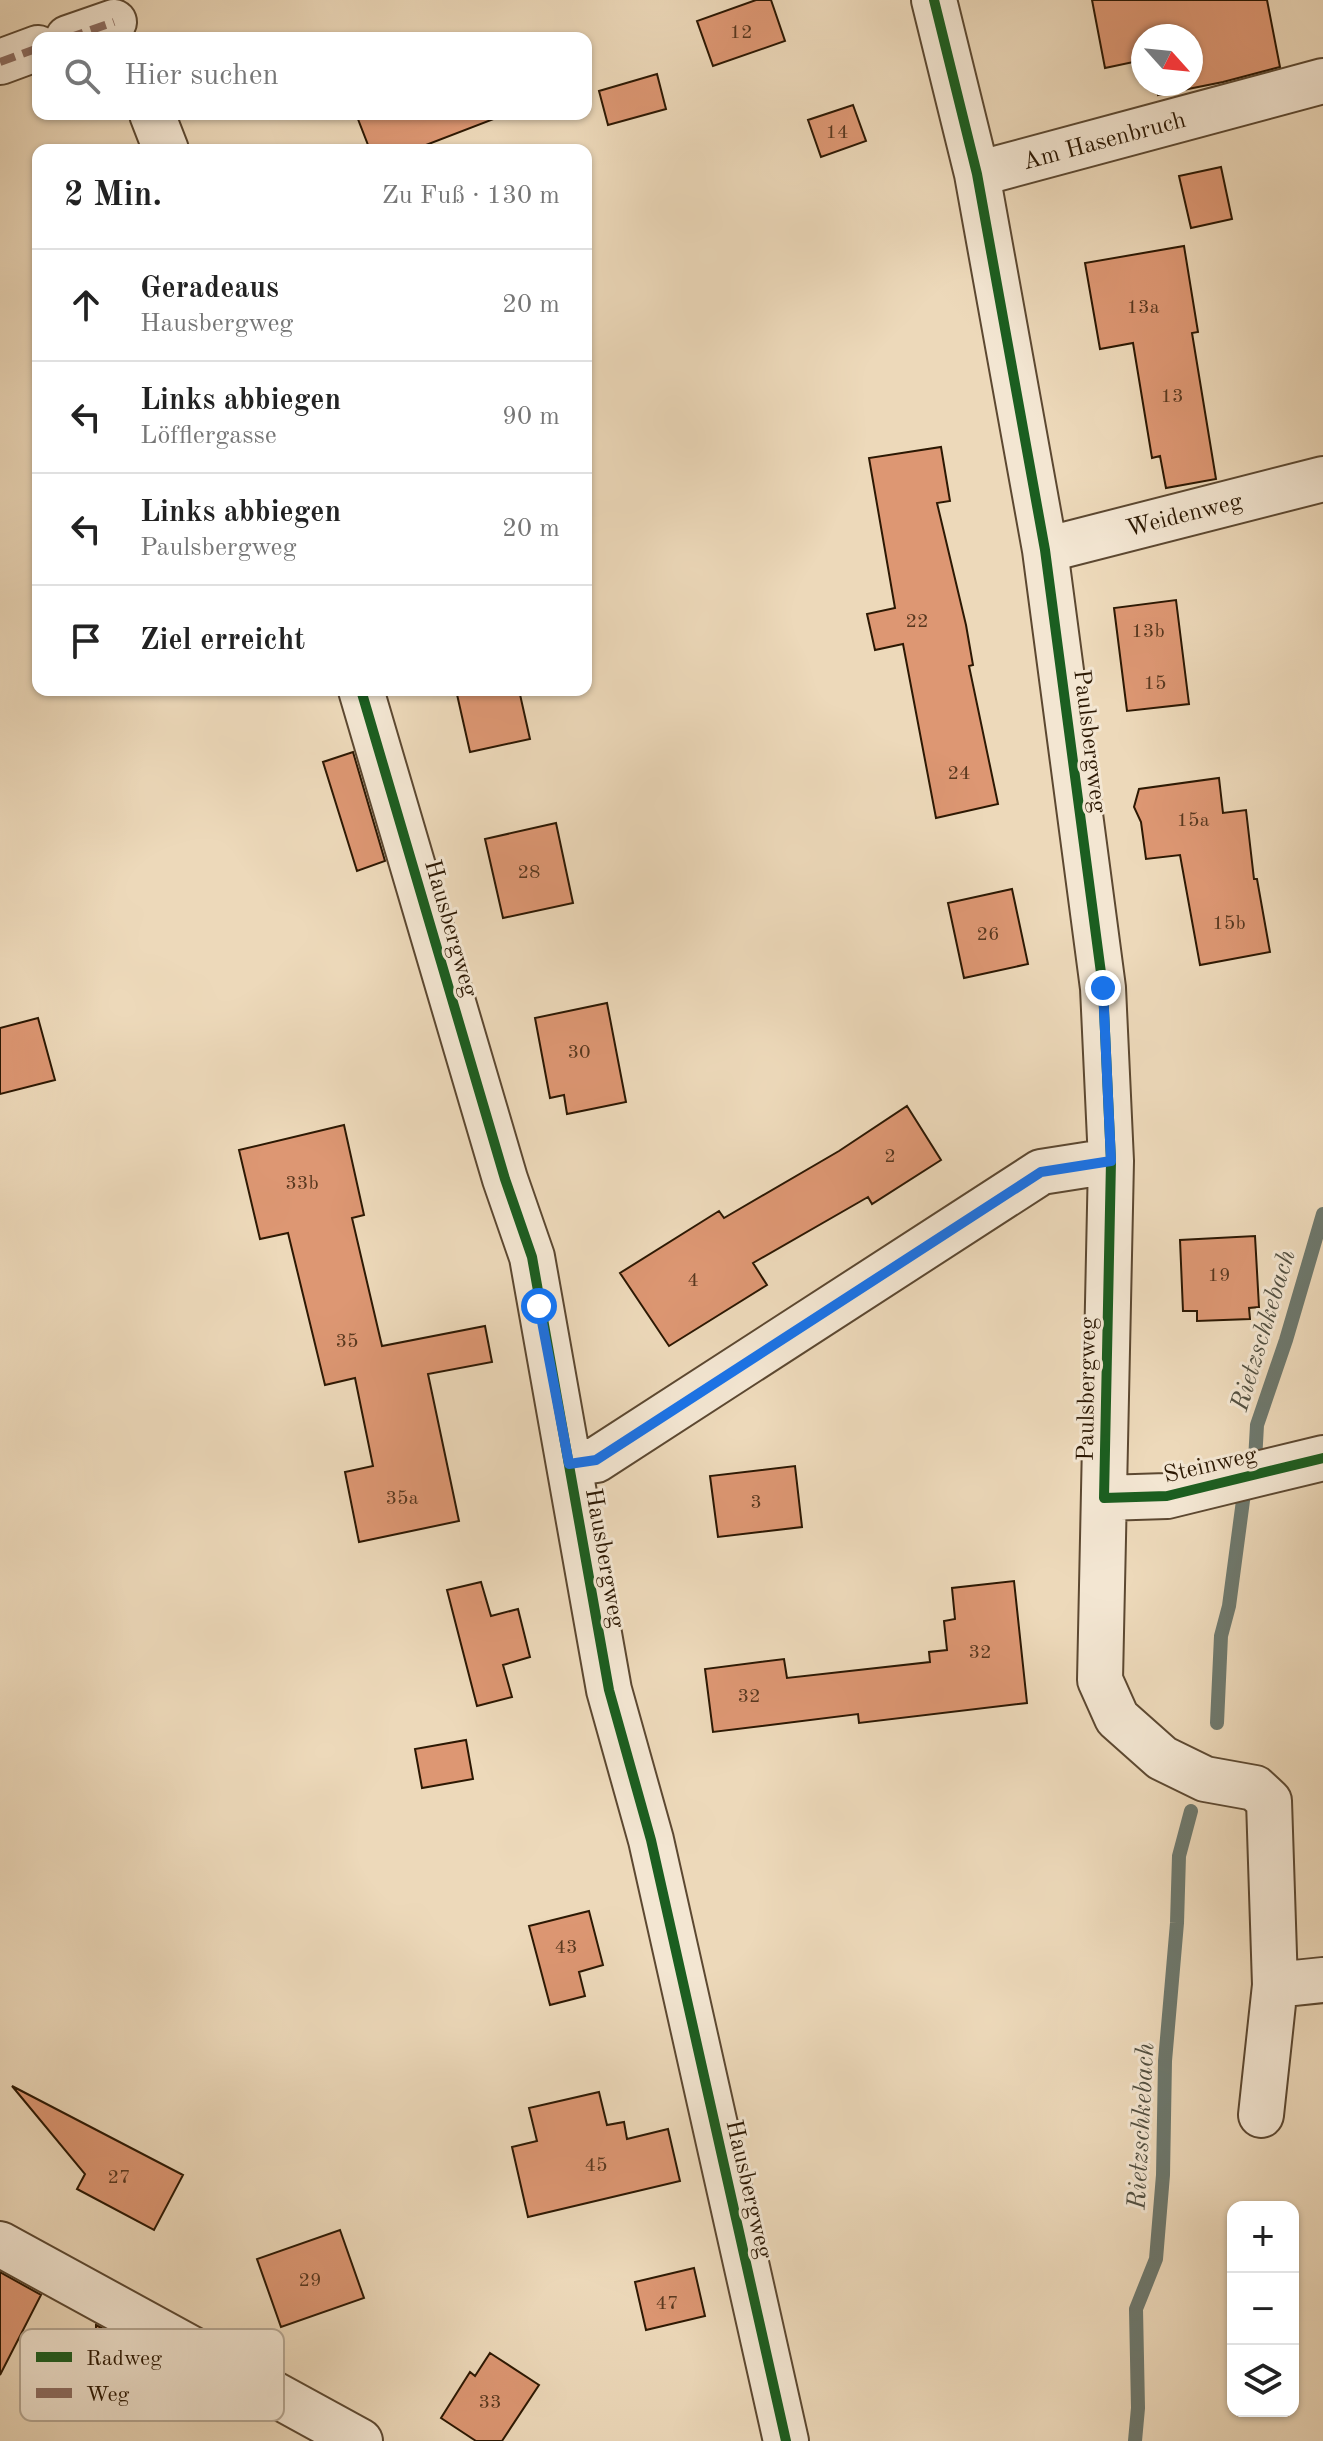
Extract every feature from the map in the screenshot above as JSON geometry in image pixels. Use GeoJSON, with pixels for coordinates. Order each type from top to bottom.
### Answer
{"type":"FeatureCollection","features":[{"type":"Feature","properties":{"kind":"street","name":"Paulsbergweg"},"geometry":{"type":"LineString","coordinates":[[934,0],[977,174],[1045,550],[1103,988],[1111,1161],[1100,1680],[1117,1718],[1162,1758],[1205,1779],[1255,1788],[1269,1801],[1275,1985],[1261,2115]]}},
{"type":"Feature","properties":{"kind":"street"},"geometry":{"type":"LineString","coordinates":[[83,32],[113,20]]}},
{"type":"Feature","properties":{"kind":"street"},"geometry":{"type":"LineString","coordinates":[[0,62],[32,50]]}},
{"type":"Feature","properties":{"kind":"street","name":"Am Hasenbruch"},"geometry":{"type":"LineString","coordinates":[[977,174],[1323,81]]}},
{"type":"Feature","properties":{"kind":"street"},"geometry":{"type":"LineString","coordinates":[[154,120],[164,144]]}},
{"type":"Feature","properties":{"kind":"street","name":"Weidenweg"},"geometry":{"type":"LineString","coordinates":[[1045,550],[1323,479]]}},
{"type":"Feature","properties":{"kind":"street","name":"Hausbergweg"},"geometry":{"type":"LineString","coordinates":[[363,696],[505,1179],[532,1257],[609,1690],[651,1840],[786,2441]]}},
{"type":"Feature","properties":{"kind":"street"},"geometry":{"type":"LineString","coordinates":[[569,1464],[596,1460],[1041,1172],[1111,1161]]}},
{"type":"Feature","properties":{"kind":"street","name":"Steinweg"},"geometry":{"type":"LineString","coordinates":[[1104,1498],[1167,1496],[1323,1458]]}},
{"type":"Feature","properties":{"kind":"street"},"geometry":{"type":"LineString","coordinates":[[1275,1985],[1323,1980]]}},
{"type":"Feature","properties":{"kind":"street"},"geometry":{"type":"LineString","coordinates":[[0,2244],[155,2329]]}},
{"type":"Feature","properties":{"kind":"street"},"geometry":{"type":"LineString","coordinates":[[284,2399],[360,2441]]}},
{"type":"Feature","properties":{"kind":"building"},"geometry":{"type":"Polygon","coordinates":[[[756,0],[771,0],[785,41],[713,66],[697,21],[756,0]]]}},
{"type":"Feature","properties":{"kind":"building"},"geometry":{"type":"Polygon","coordinates":[[[1092,0],[1267,0],[1280,67],[1203,86],[1203,24],[1131,24],[1131,63],[1105,68],[1092,0]]]}},
{"type":"Feature","properties":{"kind":"building"},"geometry":{"type":"Polygon","coordinates":[[[657,74],[666,109],[608,125],[599,91],[657,74]]]}},
{"type":"Feature","properties":{"kind":"building"},"geometry":{"type":"Polygon","coordinates":[[[853,105],[866,141],[821,157],[808,120],[853,105]]]}},
{"type":"Feature","properties":{"kind":"building"},"geometry":{"type":"Polygon","coordinates":[[[358,120],[491,120],[429,144],[368,144],[358,120]]]}},
{"type":"Feature","properties":{"kind":"building"},"geometry":{"type":"Polygon","coordinates":[[[1221,167],[1232,219],[1191,228],[1179,176],[1221,167]]]}},
{"type":"Feature","properties":{"kind":"building"},"geometry":{"type":"Polygon","coordinates":[[[1184,246],[1198,332],[1192,333],[1216,479],[1166,488],[1160,456],[1152,458],[1133,343],[1100,349],[1085,263],[1184,246]]]}},
{"type":"Feature","properties":{"kind":"building"},"geometry":{"type":"Polygon","coordinates":[[[941,447],[950,501],[937,503],[966,625],[973,665],[969,666],[998,804],[936,818],[903,644],[875,650],[867,614],[895,608],[869,458],[941,447]]]}},
{"type":"Feature","properties":{"kind":"building"},"geometry":{"type":"Polygon","coordinates":[[[1176,600],[1189,704],[1127,711],[1114,608],[1176,600]]]}},
{"type":"Feature","properties":{"kind":"building"},"geometry":{"type":"Polygon","coordinates":[[[457,696],[520,696],[530,739],[470,752],[457,696]]]}},
{"type":"Feature","properties":{"kind":"building"},"geometry":{"type":"Polygon","coordinates":[[[353,752],[385,861],[357,871],[323,762],[353,752]]]}},
{"type":"Feature","properties":{"kind":"building"},"geometry":{"type":"Polygon","coordinates":[[[1219,778],[1223,813],[1246,810],[1254,879],[1257,879],[1270,952],[1200,965],[1180,855],[1146,859],[1141,822],[1134,807],[1139,789],[1219,778]]]}},
{"type":"Feature","properties":{"kind":"building"},"geometry":{"type":"Polygon","coordinates":[[[556,823],[573,903],[503,918],[485,839],[556,823]]]}},
{"type":"Feature","properties":{"kind":"building"},"geometry":{"type":"Polygon","coordinates":[[[1012,889],[1028,964],[964,978],[948,903],[1012,889]]]}},
{"type":"Feature","properties":{"kind":"building"},"geometry":{"type":"Polygon","coordinates":[[[607,1003],[626,1102],[567,1114],[564,1095],[550,1098],[535,1018],[607,1003]]]}},
{"type":"Feature","properties":{"kind":"building"},"geometry":{"type":"Polygon","coordinates":[[[38,1018],[55,1080],[0,1094],[0,1028],[38,1018]]]}},
{"type":"Feature","properties":{"kind":"building"},"geometry":{"type":"Polygon","coordinates":[[[907,1106],[941,1160],[872,1204],[868,1197],[753,1263],[767,1285],[669,1346],[620,1273],[719,1211],[724,1218],[839,1151],[907,1106]]]}},
{"type":"Feature","properties":{"kind":"building"},"geometry":{"type":"Polygon","coordinates":[[[344,1125],[364,1215],[352,1218],[382,1346],[485,1326],[492,1362],[428,1374],[459,1521],[359,1542],[345,1472],[373,1466],[355,1378],[325,1385],[288,1233],[260,1239],[239,1150],[344,1125]]]}},
{"type":"Feature","properties":{"kind":"building"},"geometry":{"type":"Polygon","coordinates":[[[1255,1236],[1259,1307],[1249,1308],[1250,1319],[1197,1321],[1197,1311],[1183,1311],[1180,1240],[1255,1236]]]}},
{"type":"Feature","properties":{"kind":"building"},"geometry":{"type":"Polygon","coordinates":[[[795,1466],[802,1527],[718,1537],[710,1476],[795,1466]]]}},
{"type":"Feature","properties":{"kind":"building"},"geometry":{"type":"Polygon","coordinates":[[[1014,1581],[1027,1703],[859,1723],[858,1714],[713,1732],[705,1669],[784,1659],[787,1678],[930,1662],[929,1652],[947,1650],[944,1621],[955,1619],[952,1588],[1014,1581]]]}},
{"type":"Feature","properties":{"kind":"building"},"geometry":{"type":"Polygon","coordinates":[[[481,1582],[491,1616],[518,1609],[530,1657],[503,1665],[512,1697],[477,1706],[447,1590],[481,1582]]]}},
{"type":"Feature","properties":{"kind":"building"},"geometry":{"type":"Polygon","coordinates":[[[466,1740],[473,1779],[422,1788],[415,1749],[466,1740]]]}},
{"type":"Feature","properties":{"kind":"building"},"geometry":{"type":"Polygon","coordinates":[[[589,1911],[603,1965],[579,1972],[585,1996],[550,2005],[529,1926],[589,1911]]]}},
{"type":"Feature","properties":{"kind":"building"},"geometry":{"type":"Polygon","coordinates":[[[12,2086],[183,2175],[154,2230],[77,2189],[85,2174],[12,2086]]]}},
{"type":"Feature","properties":{"kind":"building"},"geometry":{"type":"Polygon","coordinates":[[[599,2092],[607,2125],[624,2122],[627,2139],[668,2129],[680,2181],[528,2217],[512,2147],[537,2141],[529,2108],[599,2092]]]}},
{"type":"Feature","properties":{"kind":"building"},"geometry":{"type":"Polygon","coordinates":[[[340,2230],[364,2298],[281,2327],[257,2259],[340,2230]]]}},
{"type":"Feature","properties":{"kind":"building"},"geometry":{"type":"Polygon","coordinates":[[[694,2268],[705,2316],[646,2330],[635,2282],[694,2268]]]}},
{"type":"Feature","properties":{"kind":"building"},"geometry":{"type":"Polygon","coordinates":[[[0,2272],[41,2295],[24,2329],[20,2329],[20,2336],[0,2375],[0,2272]]]}},
{"type":"Feature","properties":{"kind":"building"},"geometry":{"type":"Polygon","coordinates":[[[490,2353],[539,2385],[502,2441],[476,2441],[441,2418],[470,2372],[475,2376],[490,2353]]]}},
{"type":"Feature","properties":{"kind":"waterway","name":"Rietzschkebach"},"geometry":{"type":"LineString","coordinates":[[1255,1461],[1257,1425],[1323,1214]]}},
{"type":"Feature","properties":{"kind":"waterway","name":"Rietzschkebach"},"geometry":{"type":"LineString","coordinates":[[1217,1723],[1221,1636],[1229,1606],[1244,1493]]}},
{"type":"Feature","properties":{"kind":"waterway","name":"Rietzschkebach"},"geometry":{"type":"LineString","coordinates":[[1135,2441],[1138,2408],[1136,2309],[1156,2259],[1179,1856],[1191,1811]]}},
{"type":"Feature","properties":{"kind":"marked path"},"geometry":{"type":"LineString","coordinates":[[85,32],[114,22]]}},
{"type":"Feature","properties":{"kind":"marked path"},"geometry":{"type":"LineString","coordinates":[[0,62],[32,50]]}},
{"type":"Feature","properties":{"kind":"cycle path"},"geometry":{"type":"LineString","coordinates":[[934,0],[977,174],[1045,550],[1103,988],[1111,1161],[1104,1498],[1167,1496],[1323,1458]]}},
{"type":"Feature","properties":{"kind":"cycle path"},"geometry":{"type":"LineString","coordinates":[[363,696],[505,1179],[532,1257],[609,1690],[651,1840],[786,2441]]}},
{"type":"Feature","properties":{"kind":"route"},"geometry":{"type":"LineString","coordinates":[[539,1306],[569,1464],[596,1460],[1041,1172],[1111,1161],[1103,988]]}}]}
